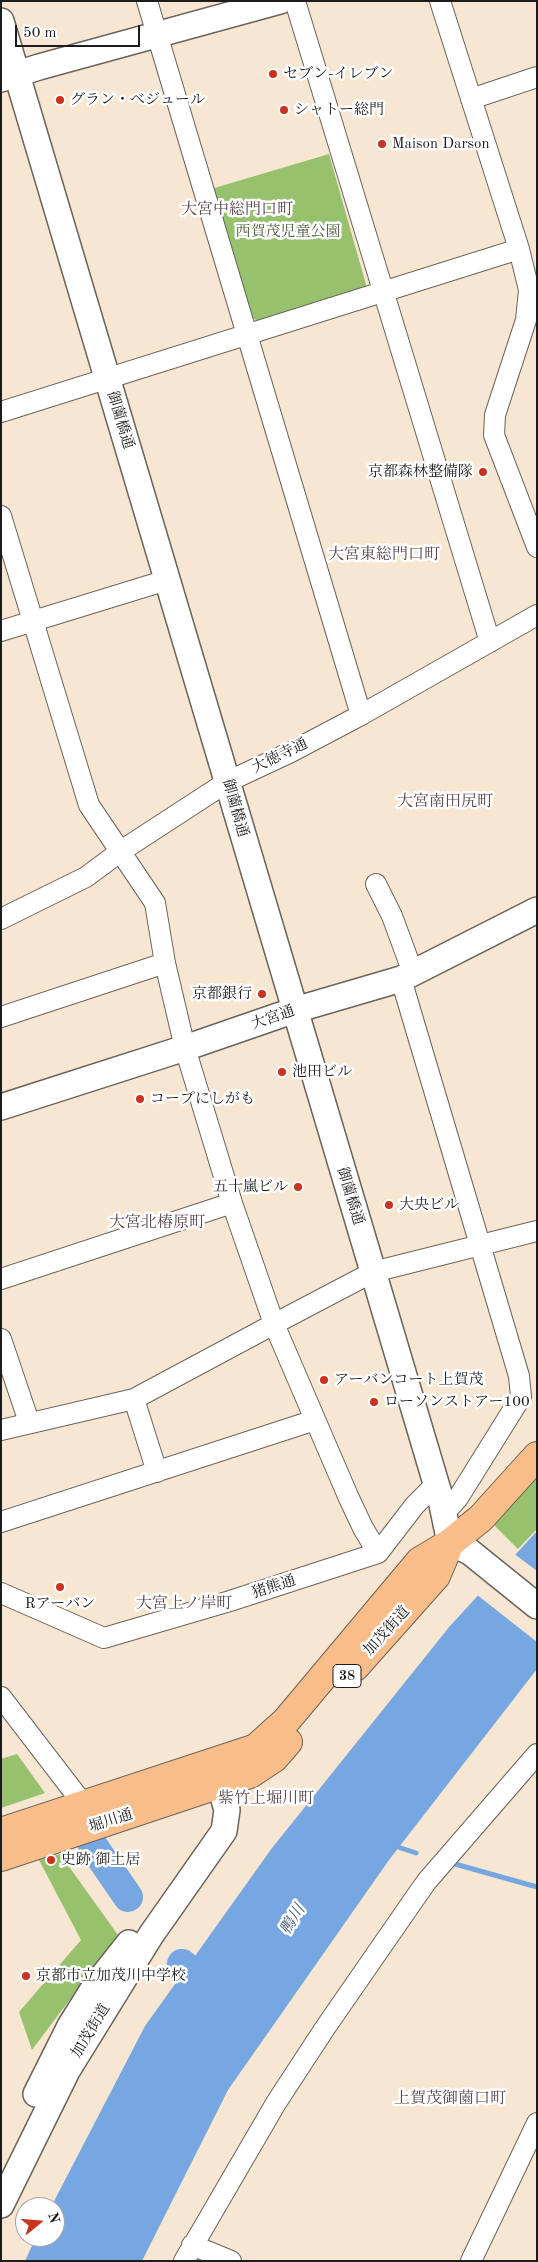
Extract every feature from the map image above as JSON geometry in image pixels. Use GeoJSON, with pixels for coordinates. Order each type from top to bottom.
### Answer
{"type":"FeatureCollection","features":[{"type":"Feature","properties":{"kind":"main road","name":"加茂街道"},"geometry":{"type":"LineString","coordinates":[[213,1780],[256,1748],[286,1721],[420,1561],[460,1548],[481,1518],[537,1456]]}},
{"type":"Feature","properties":{"kind":"main road","name":"堀川通"},"geometry":{"type":"LineString","coordinates":[[1,1832],[84,1805],[213,1780]]}},
{"type":"Feature","properties":{"kind":"main road","name":"堀川通"},"geometry":{"type":"LineString","coordinates":[[1,1857],[213,1780]]}},
{"type":"Feature","properties":{"kind":"street"},"geometry":{"type":"LineString","coordinates":[[147,1],[360,715]]}},
{"type":"Feature","properties":{"kind":"street"},"geometry":{"type":"LineString","coordinates":[[9,77],[280,1]]}},
{"type":"Feature","properties":{"kind":"street"},"geometry":{"type":"LineString","coordinates":[[296,1],[490,642]]}},
{"type":"Feature","properties":{"kind":"street"},"geometry":{"type":"LineString","coordinates":[[440,1],[519,249],[530,290],[531,319],[495,415],[494,435],[537,547]]}},
{"type":"Feature","properties":{"kind":"street","name":"御薗橋通"},"geometry":{"type":"LineString","coordinates":[[1,21],[9,77],[107,378],[436,1484],[443,1515],[460,1548]]}},
{"type":"Feature","properties":{"kind":"street"},"geometry":{"type":"LineString","coordinates":[[471,99],[537,77]]}},
{"type":"Feature","properties":{"kind":"street"},"geometry":{"type":"LineString","coordinates":[[1,412],[519,249]]}},
{"type":"Feature","properties":{"kind":"street"},"geometry":{"type":"LineString","coordinates":[[1,516],[89,805],[155,903],[165,963],[185,1048],[232,1203],[274,1324],[363,1528],[378,1553],[415,1505],[436,1484]]}},
{"type":"Feature","properties":{"kind":"street"},"geometry":{"type":"LineString","coordinates":[[1,631],[167,580]]}},
{"type":"Feature","properties":{"kind":"street","name":"大徳寺通"},"geometry":{"type":"LineString","coordinates":[[3,914],[86,877],[121,850],[227,782],[291,752],[360,715],[537,615]]}},
{"type":"Feature","properties":{"kind":"street"},"geometry":{"type":"LineString","coordinates":[[376,884],[392,916],[479,1246],[519,1376],[521,1397],[458,1498],[443,1515]]}},
{"type":"Feature","properties":{"kind":"street","name":"大宮通"},"geometry":{"type":"LineString","coordinates":[[1,1106],[185,1048],[295,1010],[407,976],[537,910]]}},
{"type":"Feature","properties":{"kind":"street"},"geometry":{"type":"LineString","coordinates":[[1,1017],[165,963]]}},
{"type":"Feature","properties":{"kind":"street"},"geometry":{"type":"LineString","coordinates":[[1,1279],[232,1203]]}},
{"type":"Feature","properties":{"kind":"street"},"geometry":{"type":"LineString","coordinates":[[1,1430],[134,1399],[373,1272],[537,1231]]}},
{"type":"Feature","properties":{"kind":"street"},"geometry":{"type":"LineString","coordinates":[[1,1339],[29,1422]]}},
{"type":"Feature","properties":{"kind":"street"},"geometry":{"type":"LineString","coordinates":[[134,1399],[157,1472]]}},
{"type":"Feature","properties":{"kind":"street"},"geometry":{"type":"LineString","coordinates":[[1,1522],[315,1420]]}},
{"type":"Feature","properties":{"kind":"street"},"geometry":{"type":"LineString","coordinates":[[460,1548],[537,1606]]}},
{"type":"Feature","properties":{"kind":"street","name":"猪熊通"},"geometry":{"type":"LineString","coordinates":[[3,1589],[104,1638],[230,1601],[378,1553]]}},
{"type":"Feature","properties":{"kind":"street"},"geometry":{"type":"LineString","coordinates":[[1,1697],[84,1805]]}},
{"type":"Feature","properties":{"kind":"street"},"geometry":{"type":"LineString","coordinates":[[231,2261],[188,2253],[261,2132],[276,2102],[427,1881],[537,1754]]}},
{"type":"Feature","properties":{"kind":"street","name":"加茂街道"},"geometry":{"type":"LineString","coordinates":[[1,2172],[70,2026],[95,1986],[209,1841],[215,1828],[218,1812],[213,1780]]}},
{"type":"Feature","properties":{"kind":"street","name":"加茂街道"},"geometry":{"type":"LineString","coordinates":[[1,2205],[67,2071],[151,1935],[224,1831],[227,1810],[213,1780]]}},
{"type":"Feature","properties":{"kind":"street"},"geometry":{"type":"LineString","coordinates":[[471,2261],[537,2123]]}},
{"type":"Feature","properties":{"kind":"green space","name":"西賀茂児童公園"},"geometry":{"type":"Polygon","coordinates":[[[329,154],[367,288],[259,322],[250,316],[211,189],[329,154]]]}},
{"type":"Feature","properties":{"kind":"green space"},"geometry":{"type":"Polygon","coordinates":[[[537,1469],[537,1529],[518,1549],[489,1520],[537,1469]]]}},
{"type":"Feature","properties":{"kind":"green space"},"geometry":{"type":"Polygon","coordinates":[[[17,1754],[45,1793],[1,1808],[1,1759],[17,1754]]]}},
{"type":"Feature","properties":{"kind":"green space"},"geometry":{"type":"Polygon","coordinates":[[[60,1854],[118,1935],[32,2050],[19,2012],[81,1940],[39,1860],[60,1854]]]}},
{"type":"Feature","properties":{"kind":"water","name":"鴨川"},"geometry":{"type":"Polygon","coordinates":[[[537,1531],[537,1669],[389,1860],[228,2090],[142,2261],[25,2261],[31,2247],[65,2247],[65,2197],[56,2197],[145,2026],[272,1848],[450,1626],[537,1531]]]}},
{"type":"Feature","properties":{"kind":"pier"},"geometry":{"type":"Polygon","coordinates":[[[513,1553],[537,1571],[537,1642],[476,1594],[513,1553]]]}},
{"type":"Feature","properties":{"kind":"waterway"},"geometry":{"type":"LineString","coordinates":[[392,1845],[416,1853]]}},
{"type":"Feature","properties":{"kind":"waterway"},"geometry":{"type":"LineString","coordinates":[[93,1846],[128,1897]]}},
{"type":"Feature","properties":{"kind":"waterway"},"geometry":{"type":"LineString","coordinates":[[455,1864],[537,1887]]}},
{"type":"Feature","properties":{"kind":"waterway"},"geometry":{"type":"LineString","coordinates":[[182,1964],[218,1993]]}},
{"type":"Feature","properties":{"kind":"place","name":"セブン-イレブン"},"geometry":{"type":"Point","coordinates":[273,74]}},
{"type":"Feature","properties":{"kind":"place","name":"グラン・べジュール"},"geometry":{"type":"Point","coordinates":[60,100]}},
{"type":"Feature","properties":{"kind":"place","name":"シャトー総門"},"geometry":{"type":"Point","coordinates":[284,110]}},
{"type":"Feature","properties":{"kind":"place","name":"Maison Darson"},"geometry":{"type":"Point","coordinates":[382,144]}},
{"type":"Feature","properties":{"kind":"place","name":"京都森林整備隊"},"geometry":{"type":"Point","coordinates":[483,472]}},
{"type":"Feature","properties":{"kind":"place","name":"京都銀行"},"geometry":{"type":"Point","coordinates":[262,994]}},
{"type":"Feature","properties":{"kind":"place","name":"池田ビル"},"geometry":{"type":"Point","coordinates":[282,1072]}},
{"type":"Feature","properties":{"kind":"place","name":"コープにしがも"},"geometry":{"type":"Point","coordinates":[140,1099]}},
{"type":"Feature","properties":{"kind":"place","name":"五十嵐ビル"},"geometry":{"type":"Point","coordinates":[298,1187]}},
{"type":"Feature","properties":{"kind":"place","name":"大央ビル"},"geometry":{"type":"Point","coordinates":[389,1205]}},
{"type":"Feature","properties":{"kind":"place","name":"アーバンコート上賀茂"},"geometry":{"type":"Point","coordinates":[324,1380]}},
{"type":"Feature","properties":{"kind":"place","name":"ローソンストアー100"},"geometry":{"type":"Point","coordinates":[374,1402]}},
{"type":"Feature","properties":{"kind":"place","name":"Rアーバン"},"geometry":{"type":"Point","coordinates":[60,1587]}},
{"type":"Feature","properties":{"kind":"place","name":"史跡 御土居"},"geometry":{"type":"Point","coordinates":[51,1860]}},
{"type":"Feature","properties":{"kind":"place","name":"京都市立加茂川中学校"},"geometry":{"type":"Point","coordinates":[26,1976]}},
{"type":"Feature","properties":{"kind":"district","name":"大宮中総門口町"},"geometry":{"type":"Point","coordinates":[237,210]}},
{"type":"Feature","properties":{"kind":"district","name":"大宮東総門口町"},"geometry":{"type":"Point","coordinates":[384,555]}},
{"type":"Feature","properties":{"kind":"district","name":"大宮南田尻町"},"geometry":{"type":"Point","coordinates":[445,802]}},
{"type":"Feature","properties":{"kind":"district","name":"大宮北椿原町"},"geometry":{"type":"Point","coordinates":[157,1223]}},
{"type":"Feature","properties":{"kind":"district","name":"大宮上ノ岸町"},"geometry":{"type":"Point","coordinates":[184,1604]}},
{"type":"Feature","properties":{"kind":"district","name":"紫竹上堀川町"},"geometry":{"type":"Point","coordinates":[266,1799]}},
{"type":"Feature","properties":{"kind":"district","name":"上賀茂御薗口町"},"geometry":{"type":"Point","coordinates":[450,2099]}}]}
